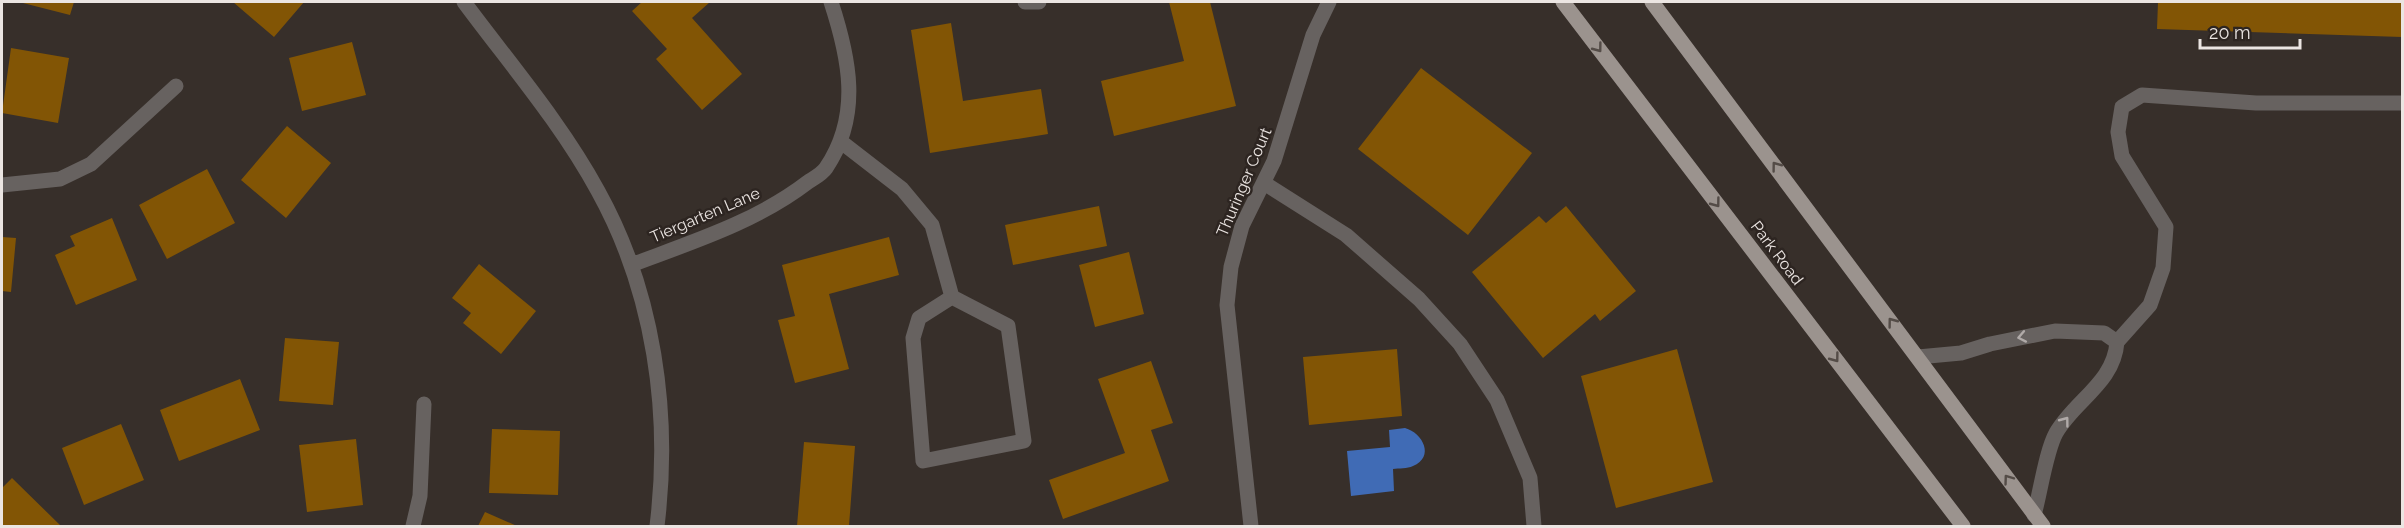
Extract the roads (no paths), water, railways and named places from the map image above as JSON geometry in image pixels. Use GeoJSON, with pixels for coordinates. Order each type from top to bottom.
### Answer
{"type":"FeatureCollection","features":[{"type":"Feature","properties":{"kind":"main road","name":"Park Road"},"geometry":{"type":"LineString","coordinates":[[1563,2],[1963,526]]}},
{"type":"Feature","properties":{"kind":"main road"},"geometry":{"type":"LineString","coordinates":[[1652,2],[2038,521]]}},
{"type":"Feature","properties":{"kind":"street"},"geometry":{"type":"LineString","coordinates":[[464,2],[545,107],[599,192],[631,265],[645,312],[659,389],[662,425],[657,526]]}},
{"type":"Feature","properties":{"kind":"street","name":"Tiergarten Lane"},"geometry":{"type":"LineString","coordinates":[[631,265],[750,219],[796,192],[825,170],[840,141],[846,122],[850,84],[845,45],[831,2]]}},
{"type":"Feature","properties":{"kind":"street"},"geometry":{"type":"LineString","coordinates":[[1025,2],[1039,2]]}},
{"type":"Feature","properties":{"kind":"street","name":"Thuringer Court"},"geometry":{"type":"LineString","coordinates":[[1251,526],[1227,305],[1236,243],[1287,126],[1312,35],[1329,2]]}},
{"type":"Feature","properties":{"kind":"street"},"geometry":{"type":"LineString","coordinates":[[2,186],[60,179],[91,165],[176,86]]}},
{"type":"Feature","properties":{"kind":"street"},"geometry":{"type":"LineString","coordinates":[[2038,521],[2055,435],[2079,403],[2107,375],[2115,358],[2117,342],[2150,305],[2163,268],[2166,227],[2122,156],[2118,132],[2122,108],[2142,95],[2256,103],[2403,103]]}},
{"type":"Feature","properties":{"kind":"street"},"geometry":{"type":"LineString","coordinates":[[840,141],[902,189],[932,225],[952,297],[1008,326],[1024,441],[923,461],[913,338],[919,318],[952,297]]}},
{"type":"Feature","properties":{"kind":"street"},"geometry":{"type":"LineString","coordinates":[[1264,183],[1346,235],[1419,299],[1460,344],[1497,400],[1526,468],[1530,478],[1534,526]]}},
{"type":"Feature","properties":{"kind":"street"},"geometry":{"type":"LineString","coordinates":[[1918,357],[1961,353],[1990,344],[2055,330],[2104,333],[2117,342]]}},
{"type":"Feature","properties":{"kind":"street"},"geometry":{"type":"LineString","coordinates":[[413,526],[420,496],[424,404]]}},
{"type":"Feature","properties":{"kind":"water"},"geometry":{"type":"Polygon","coordinates":[[[1405,428],[1421,440],[1424,445],[1424,457],[1411,467],[1393,469],[1394,491],[1351,496],[1347,451],[1390,447],[1389,430],[1405,428]]]}}]}
